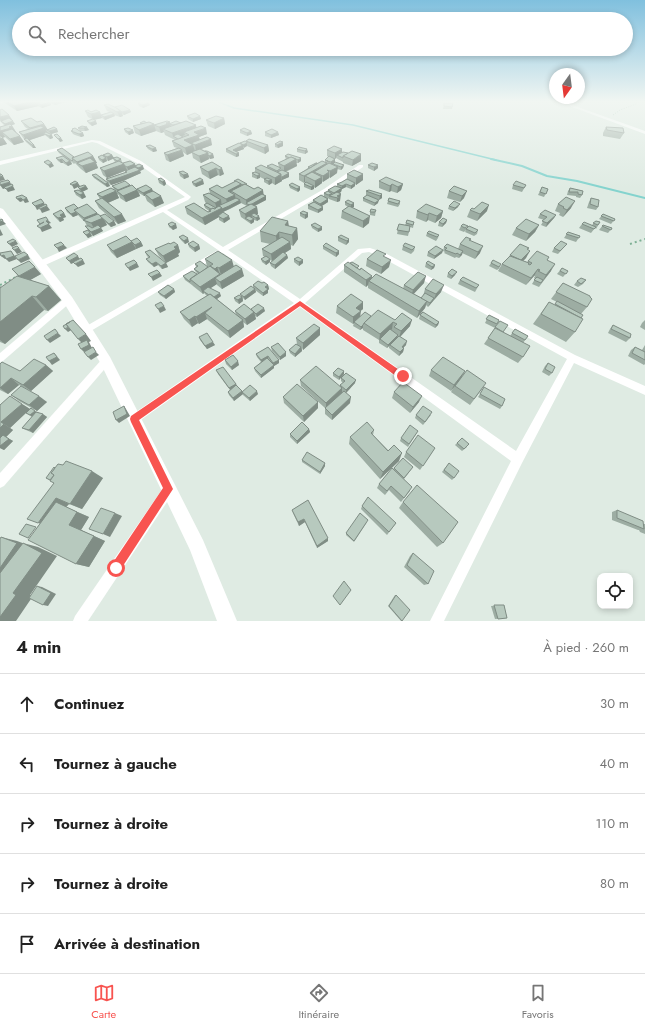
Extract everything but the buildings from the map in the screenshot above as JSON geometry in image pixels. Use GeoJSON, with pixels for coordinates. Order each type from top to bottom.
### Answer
{"type":"FeatureCollection","features":[{"type":"Feature","properties":{"kind":"street"},"geometry":{"type":"LineString","coordinates":[[0,163],[84,143],[98,142],[139,162],[188,197],[164,210],[40,264]]}},
{"type":"Feature","properties":{"kind":"street"},"geometry":{"type":"LineString","coordinates":[[86,330],[222,249],[326,190],[361,166]]}},
{"type":"Feature","properties":{"kind":"street"},"geometry":{"type":"LineString","coordinates":[[164,210],[300,303],[518,459]]}},
{"type":"Feature","properties":{"kind":"street"},"geometry":{"type":"LineString","coordinates":[[0,211],[68,300],[106,361],[197,546],[227,621]]}},
{"type":"Feature","properties":{"kind":"street"},"geometry":{"type":"LineString","coordinates":[[134,419],[300,303],[360,251],[370,250],[383,255],[572,358],[645,391]]}},
{"type":"Feature","properties":{"kind":"street"},"geometry":{"type":"LineString","coordinates":[[0,358],[68,300]]}},
{"type":"Feature","properties":{"kind":"street"},"geometry":{"type":"LineString","coordinates":[[437,621],[518,459],[572,358]]}},
{"type":"Feature","properties":{"kind":"street"},"geometry":{"type":"LineString","coordinates":[[0,482],[106,361]]}},
{"type":"Feature","properties":{"kind":"street"},"geometry":{"type":"LineString","coordinates":[[80,621],[169,489]]}},
{"type":"Feature","properties":{"kind":"path"},"geometry":{"type":"LineString","coordinates":[[630,244],[645,239]]}},
{"type":"Feature","properties":{"kind":"path"},"geometry":{"type":"LineString","coordinates":[[0,285],[20,274]]}},
{"type":"Feature","properties":{"kind":"waterway"},"geometry":{"type":"LineString","coordinates":[[373,130],[496,160]]}},
{"type":"Feature","properties":{"kind":"waterway"},"geometry":{"type":"LineString","coordinates":[[491,159],[522,166],[547,176],[577,181],[645,198]]}},
{"type":"Feature","properties":{"kind":"route"},"geometry":{"type":"LineString","coordinates":[[116,568],[169,489],[134,419],[300,303],[403,376]]}}]}
